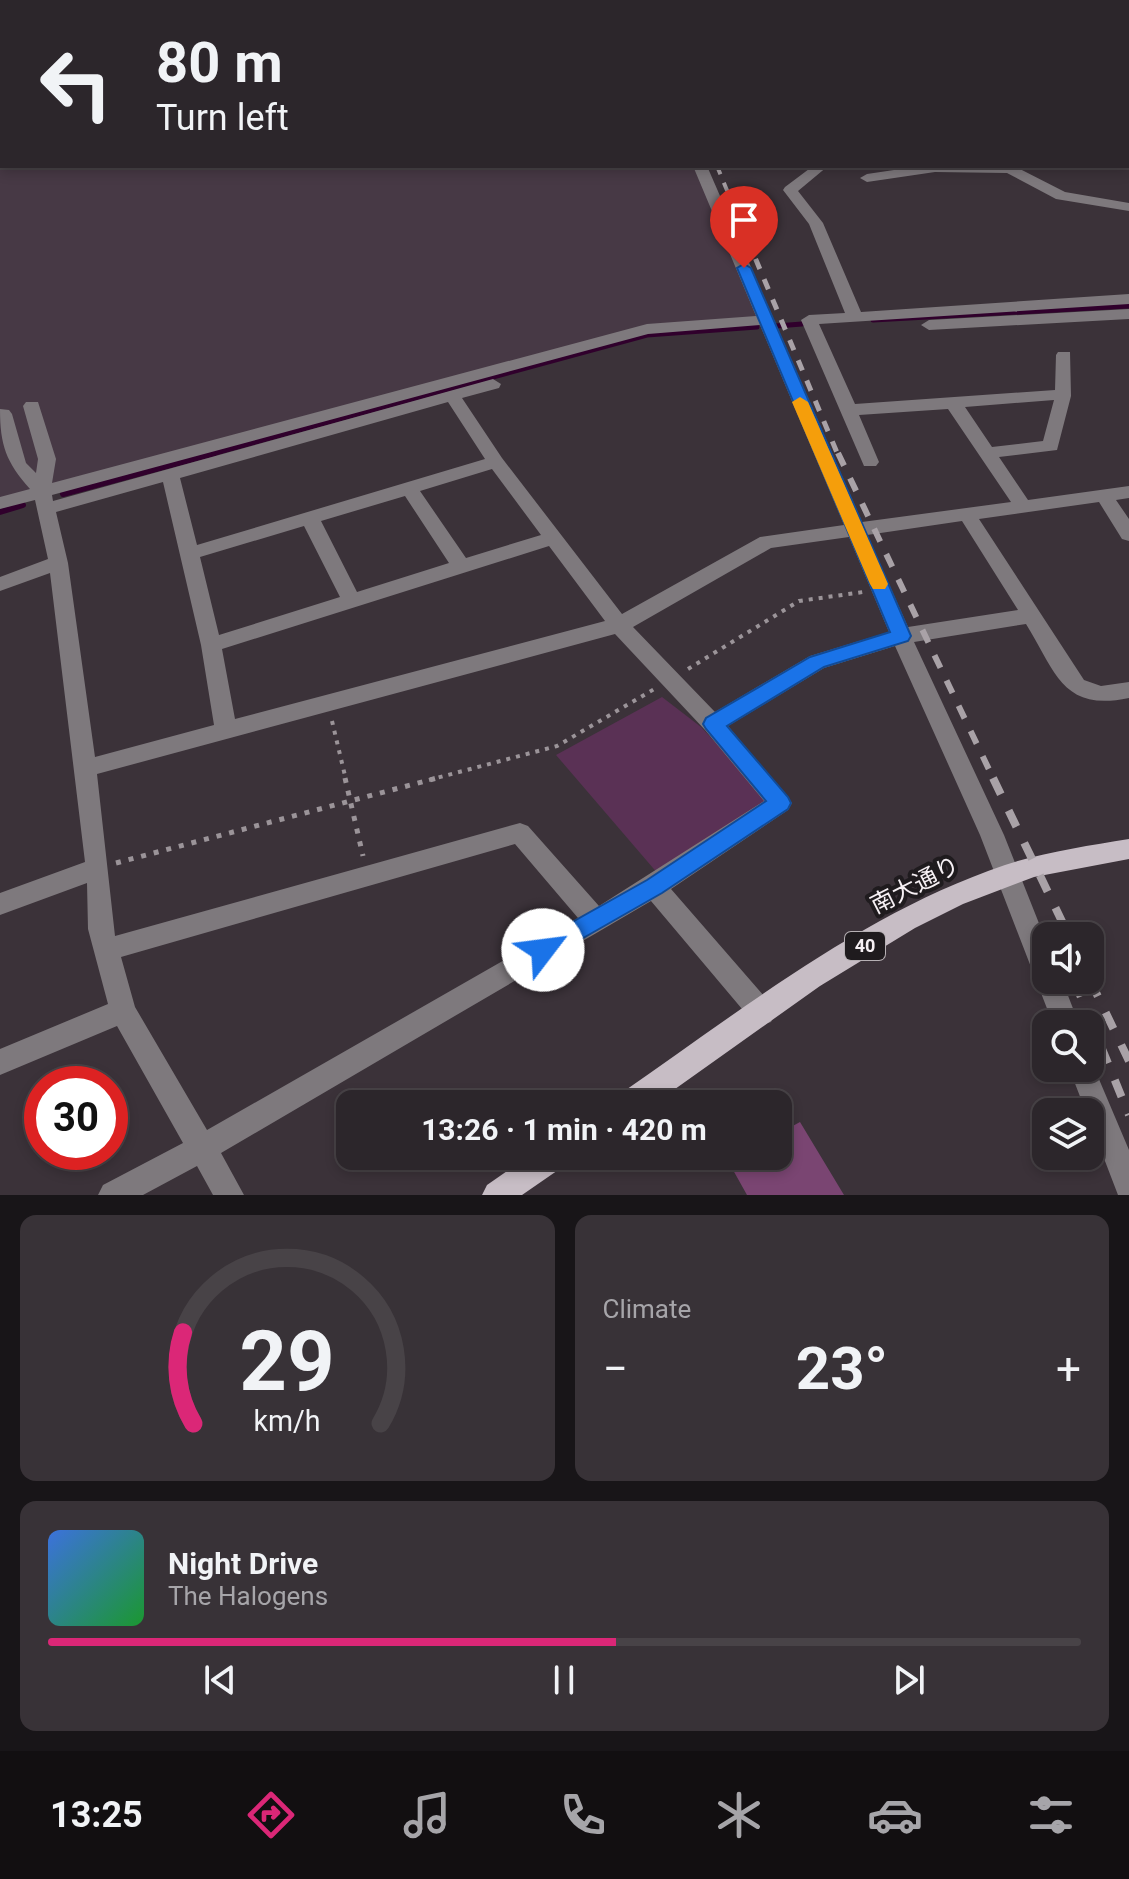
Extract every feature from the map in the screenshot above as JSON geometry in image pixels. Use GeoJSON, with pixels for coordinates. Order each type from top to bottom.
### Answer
{"type":"FeatureCollection","features":[{"type":"Feature","properties":{"kind":"main road","name":"南大通り"},"geometry":{"type":"LineString","coordinates":[[650,1090],[892,929],[1006,875],[1129,849]]}},
{"type":"Feature","properties":{"kind":"main road"},"geometry":{"type":"LineString","coordinates":[[497,1195],[534,1170]]}},
{"type":"Feature","properties":{"kind":"street"},"geometry":{"type":"LineString","coordinates":[[701,168],[901,636],[992,835],[1032,939]]}},
{"type":"Feature","properties":{"kind":"street"},"geometry":{"type":"LineString","coordinates":[[818,168],[790,190],[816,223],[855,317]]}},
{"type":"Feature","properties":{"kind":"street"},"geometry":{"type":"LineString","coordinates":[[867,178],[935,168],[1006,168],[1061,196],[1129,207]]}},
{"type":"Feature","properties":{"kind":"street"},"geometry":{"type":"LineString","coordinates":[[870,462],[809,320],[1129,299]]}},
{"type":"Feature","properties":{"kind":"street"},"geometry":{"type":"LineString","coordinates":[[813,331],[1129,314]]}},
{"type":"Feature","properties":{"kind":"street"},"geometry":{"type":"LineString","coordinates":[[0,503],[44,500],[170,474],[631,345],[768,326]]}},
{"type":"Feature","properties":{"kind":"street"},"geometry":{"type":"LineString","coordinates":[[44,500],[647,329],[768,326]]}},
{"type":"Feature","properties":{"kind":"street"},"geometry":{"type":"LineString","coordinates":[[988,453],[1051,446],[1063,394],[1064,355]]}},
{"type":"Feature","properties":{"kind":"street"},"geometry":{"type":"LineString","coordinates":[[849,410],[1063,394]]}},
{"type":"Feature","properties":{"kind":"street"},"geometry":{"type":"LineString","coordinates":[[113,1195],[204,1147],[654,887],[780,803],[713,724],[619,625],[496,462],[452,395]]}},
{"type":"Feature","properties":{"kind":"street"},"geometry":{"type":"LineString","coordinates":[[953,403],[1023,506]]}},
{"type":"Feature","properties":{"kind":"street"},"geometry":{"type":"LineString","coordinates":[[32,406],[47,459],[44,500],[58,563],[106,950],[123,1011],[229,1195]]}},
{"type":"Feature","properties":{"kind":"street"},"geometry":{"type":"LineString","coordinates":[[3,414],[18,465],[44,500]]}},
{"type":"Feature","properties":{"kind":"street"},"geometry":{"type":"LineString","coordinates":[[188,554],[496,462]]}},
{"type":"Feature","properties":{"kind":"street"},"geometry":{"type":"LineString","coordinates":[[170,474],[211,645],[226,730]]}},
{"type":"Feature","properties":{"kind":"street"},"geometry":{"type":"LineString","coordinates":[[409,488],[460,565]]}},
{"type":"Feature","properties":{"kind":"street"},"geometry":{"type":"LineString","coordinates":[[83,769],[619,625],[767,542],[1129,492]]}},
{"type":"Feature","properties":{"kind":"street"},"geometry":{"type":"LineString","coordinates":[[1104,495],[1129,534]]}},
{"type":"Feature","properties":{"kind":"street"},"geometry":{"type":"LineString","coordinates":[[968,516],[1076,686],[1087,694],[1100,695],[1129,690]]}},
{"type":"Feature","properties":{"kind":"street"},"geometry":{"type":"LineString","coordinates":[[310,518],[351,600]]}},
{"type":"Feature","properties":{"kind":"street"},"geometry":{"type":"LineString","coordinates":[[211,645],[552,538]]}},
{"type":"Feature","properties":{"kind":"street"},"geometry":{"type":"LineString","coordinates":[[0,584],[58,563]]}},
{"type":"Feature","properties":{"kind":"street"},"geometry":{"type":"LineString","coordinates":[[713,724],[817,662],[901,636],[1030,616]]}},
{"type":"Feature","properties":{"kind":"street"},"geometry":{"type":"LineString","coordinates":[[106,950],[520,833],[595,920]]}},
{"type":"Feature","properties":{"kind":"street"},"geometry":{"type":"LineString","coordinates":[[0,904],[98,868]]}},
{"type":"Feature","properties":{"kind":"street"},"geometry":{"type":"LineString","coordinates":[[654,887],[762,1013]]}},
{"type":"Feature","properties":{"kind":"street"},"geometry":{"type":"LineString","coordinates":[[0,1062],[123,1011]]}},
{"type":"Feature","properties":{"kind":"street"},"geometry":{"type":"LineString","coordinates":[[1088,1082],[1129,1187]]}},
{"type":"Feature","properties":{"kind":"path"},"geometry":{"type":"LineString","coordinates":[[98,868],[557,746],[799,601],[881,590]]}},
{"type":"Feature","properties":{"kind":"path"},"geometry":{"type":"LineString","coordinates":[[328,703],[367,876]]}},
{"type":"Feature","properties":{"kind":"shaded area"},"geometry":{"type":"Polygon","coordinates":[[[0,168],[701,168],[766,320],[647,329],[0,503],[0,168]]]}},
{"type":"Feature","properties":{"kind":"shaded area"},"geometry":{"type":"Polygon","coordinates":[[[662,697],[701,727],[769,800],[659,875],[556,755],[662,697]]]}},
{"type":"Feature","properties":{"kind":"building"},"geometry":{"type":"Polygon","coordinates":[[[800,1122],[844,1195],[747,1195],[733,1170],[792,1170],[792,1126],[800,1122]]]}},
{"type":"Feature","properties":{"kind":"waterway"},"geometry":{"type":"LineString","coordinates":[[873,320],[1129,306]]}},
{"type":"Feature","properties":{"kind":"waterway"},"geometry":{"type":"LineString","coordinates":[[776,326],[802,324]]}},
{"type":"Feature","properties":{"kind":"waterway"},"geometry":{"type":"LineString","coordinates":[[208,455],[647,335],[757,327]]}},
{"type":"Feature","properties":{"kind":"waterway"},"geometry":{"type":"LineString","coordinates":[[63,494],[215,453]]}},
{"type":"Feature","properties":{"kind":"waterway"},"geometry":{"type":"LineString","coordinates":[[0,512],[23,505]]}},
{"type":"Feature","properties":{"kind":"railway"},"geometry":{"type":"LineString","coordinates":[[718,168],[731,200]]}},
{"type":"Feature","properties":{"kind":"railway"},"geometry":{"type":"LineString","coordinates":[[730,198],[838,455]]}},
{"type":"Feature","properties":{"kind":"railway"},"geometry":{"type":"LineString","coordinates":[[838,453],[994,780]]}},
{"type":"Feature","properties":{"kind":"railway"},"geometry":{"type":"LineString","coordinates":[[993,778],[1062,922]]}},
{"type":"Feature","properties":{"kind":"railway"},"geometry":{"type":"LineString","coordinates":[[1080,994],[1129,1115]]}},
{"type":"Feature","properties":{"kind":"railway"},"geometry":{"type":"LineString","coordinates":[[1097,994],[1129,1061]]}},
{"type":"Feature","properties":{"kind":"slow traffic"},"geometry":{"type":"LineString","coordinates":[[800,402],[879,584]]}},
{"type":"Feature","properties":{"kind":"route"},"geometry":{"type":"LineString","coordinates":[[543,950],[654,887],[780,803],[713,724],[817,662],[901,636],[744,268]]}}]}
